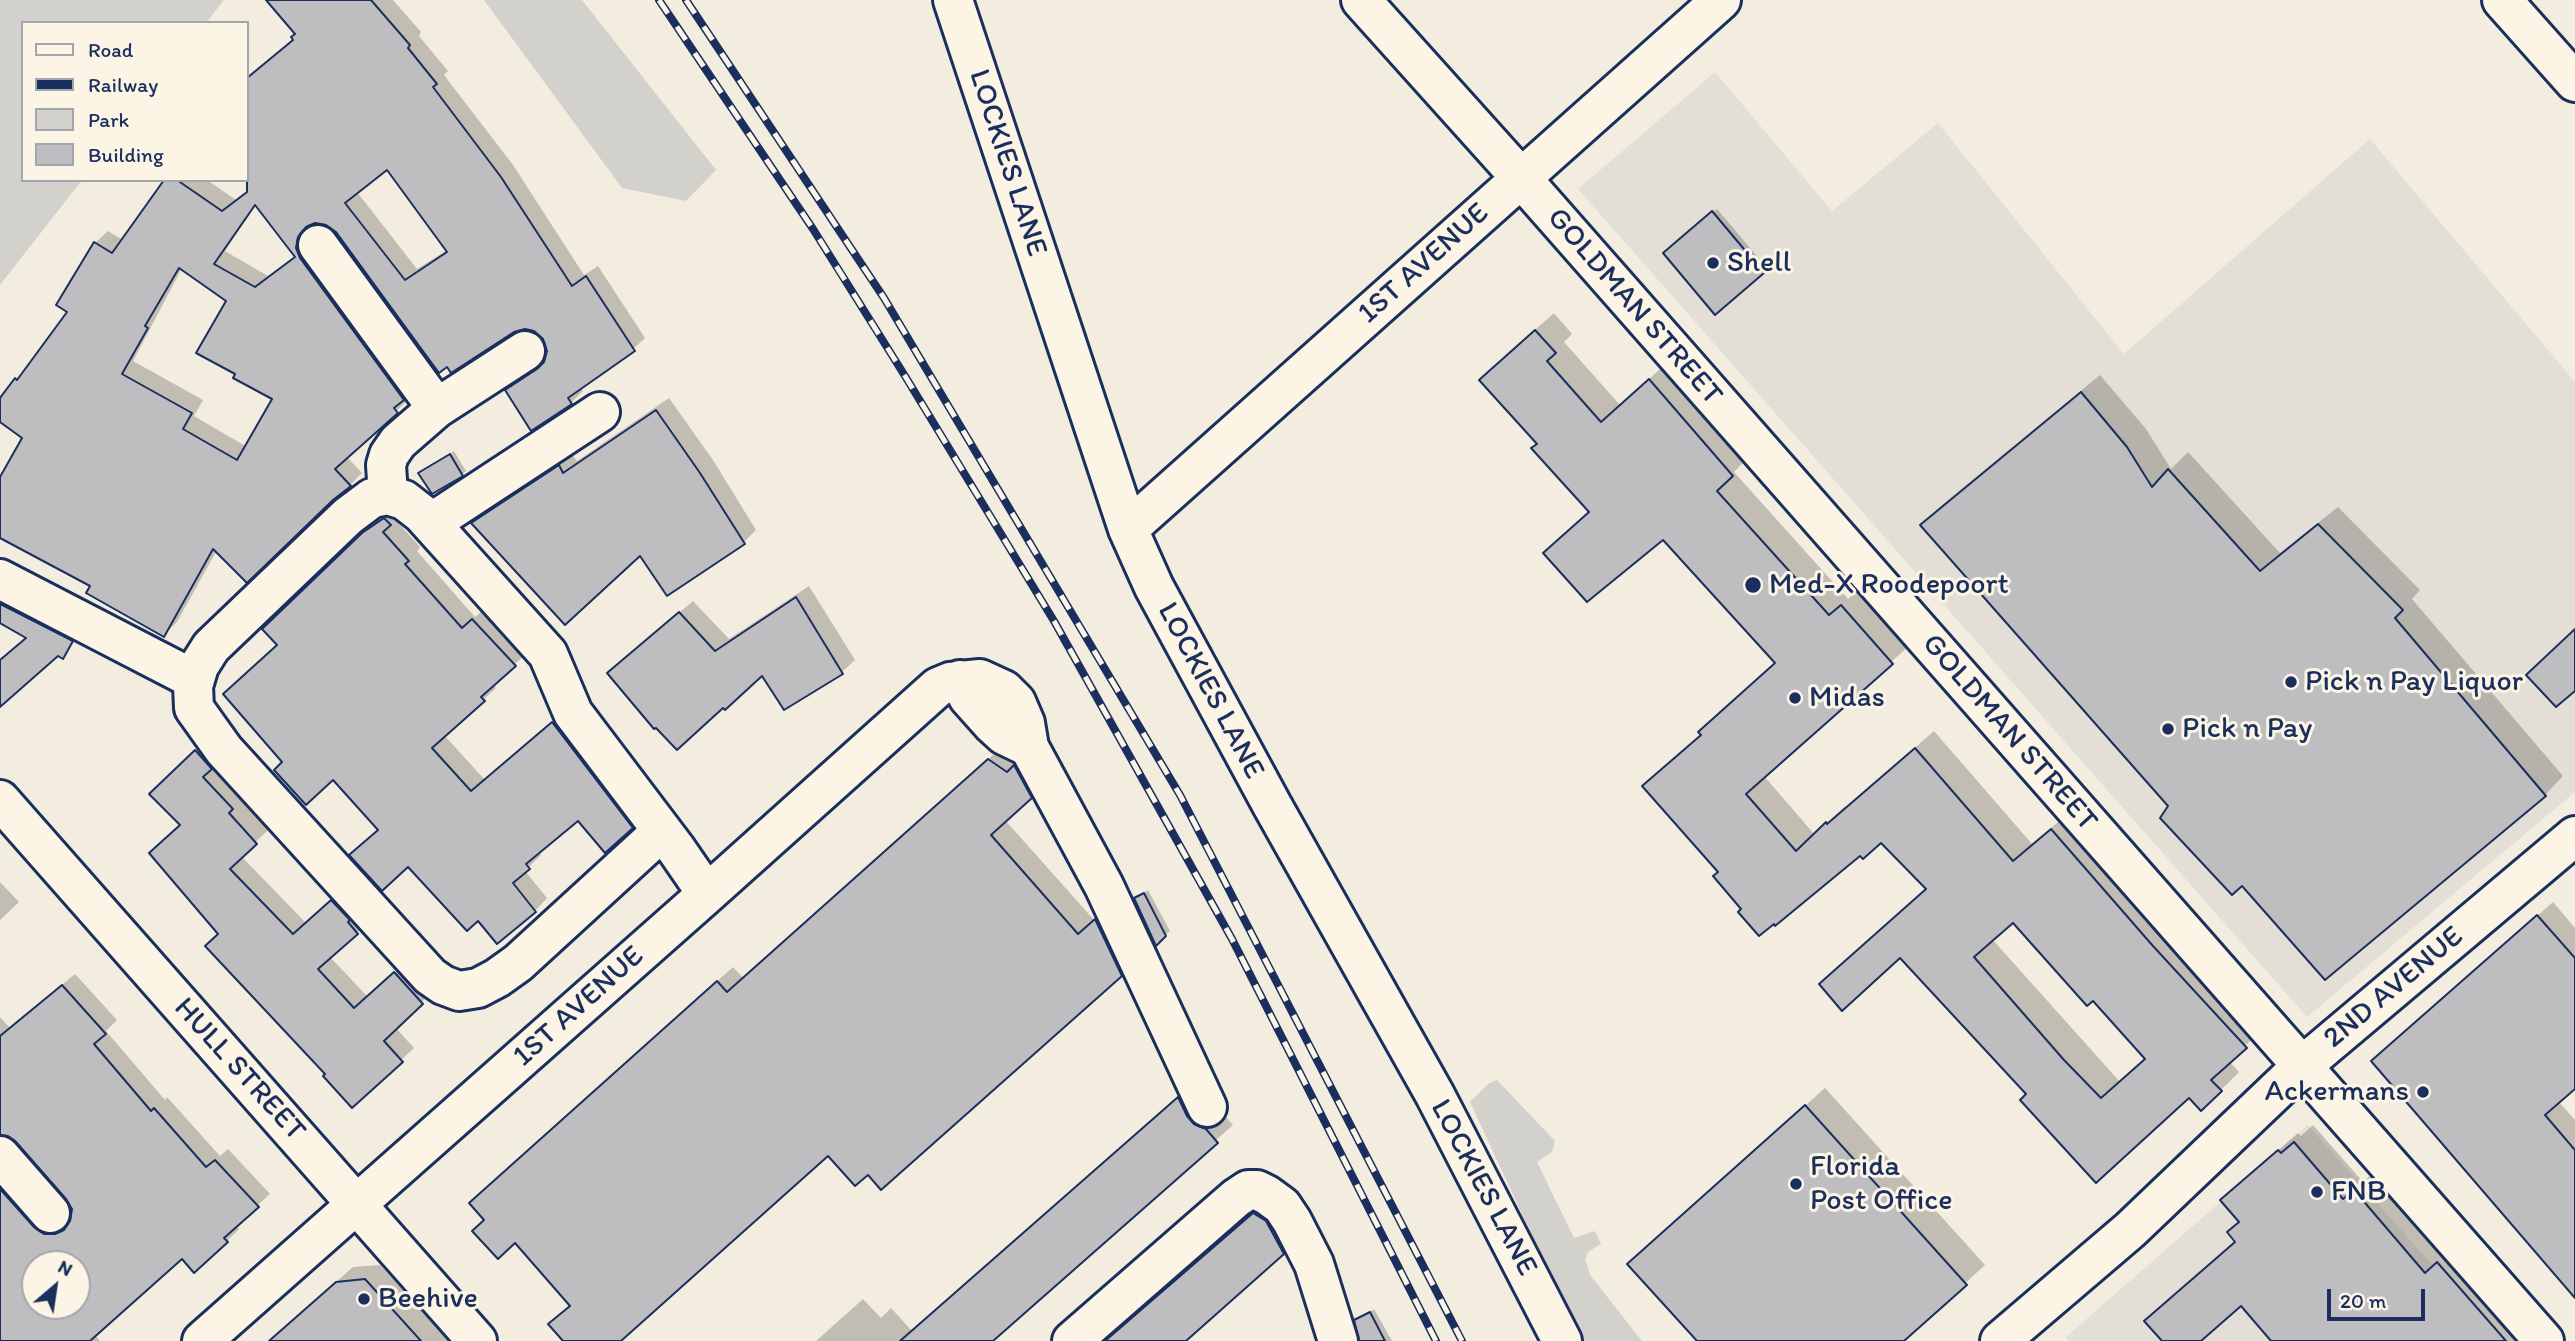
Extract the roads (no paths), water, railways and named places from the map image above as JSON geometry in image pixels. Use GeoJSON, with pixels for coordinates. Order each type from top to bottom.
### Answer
{"type":"FeatureCollection","features":[{"type":"Feature","properties":{"kind":"street","name":"LOCKIES LANE"},"geometry":{"type":"LineString","coordinates":[[953,0],[1128,529],[1154,587],[1272,805],[1435,1095],[1562,1341]]}},
{"type":"Feature","properties":{"kind":"street","name":"GOLDMAN STREET"},"geometry":{"type":"LineString","coordinates":[[1361,0],[1521,178],[2544,1341]]}},
{"type":"Feature","properties":{"kind":"street","name":"1ST AVENUE"},"geometry":{"type":"LineString","coordinates":[[1128,529],[1721,0]]}},
{"type":"Feature","properties":{"kind":"street"},"geometry":{"type":"LineString","coordinates":[[2502,0],[2575,82]]}},
{"type":"Feature","properties":{"kind":"street"},"geometry":{"type":"LineString","coordinates":[[318,245],[437,408]]}},
{"type":"Feature","properties":{"kind":"street"},"geometry":{"type":"LineString","coordinates":[[388,495],[386,465],[398,442],[437,408],[524,351]]}},
{"type":"Feature","properties":{"kind":"street"},"geometry":{"type":"LineString","coordinates":[[430,523],[600,412]]}},
{"type":"Feature","properties":{"kind":"street"},"geometry":{"type":"LineString","coordinates":[[661,832],[518,963],[478,988],[459,991],[443,985],[430,975],[224,750],[194,708],[198,666],[211,647],[348,516],[372,498],[388,495],[404,500],[430,523],[548,654],[573,713],[707,894]]}},
{"type":"Feature","properties":{"kind":"street"},"geometry":{"type":"LineString","coordinates":[[0,579],[195,680]]}},
{"type":"Feature","properties":{"kind":"street","name":"1ST AVENUE"},"geometry":{"type":"LineString","coordinates":[[202,1341],[938,687],[950,681],[960,680],[968,697],[993,725],[1004,735],[1029,747],[1104,886],[1207,1107]]}},
{"type":"Feature","properties":{"kind":"street","name":"HULL STREET"},"geometry":{"type":"LineString","coordinates":[[0,800],[477,1341]]}},
{"type":"Feature","properties":{"kind":"street","name":"2ND AVENUE"},"geometry":{"type":"LineString","coordinates":[[2018,1335],[2302,1066],[2575,836]]}},
{"type":"Feature","properties":{"kind":"street"},"geometry":{"type":"LineString","coordinates":[[0,1156],[50,1213]]}},
{"type":"Feature","properties":{"kind":"street"},"geometry":{"type":"LineString","coordinates":[[1072,1341],[1248,1190],[1267,1195],[1282,1206],[1292,1221],[1314,1264],[1338,1341]]}},
{"type":"Feature","properties":{"kind":"railway"},"geometry":{"type":"LineString","coordinates":[[659,0],[813,229],[1054,621],[1232,939],[1436,1341]]}},
{"type":"Feature","properties":{"kind":"railway"},"geometry":{"type":"LineString","coordinates":[[686,0],[884,298],[1180,795],[1462,1341]]}},
{"type":"Feature","properties":{"kind":"place","name":"Shell"},"geometry":{"type":"Point","coordinates":[1713,263]}},
{"type":"Feature","properties":{"kind":"place","name":"Med-X Roodepoort"},"geometry":{"type":"Point","coordinates":[1753,585]}},
{"type":"Feature","properties":{"kind":"place","name":"Pick n Pay Liquor"},"geometry":{"type":"Point","coordinates":[2291,682]}},
{"type":"Feature","properties":{"kind":"place","name":"Midas"},"geometry":{"type":"Point","coordinates":[1795,698]}},
{"type":"Feature","properties":{"kind":"place","name":"Pick n Pay"},"geometry":{"type":"Point","coordinates":[2168,729]}},
{"type":"Feature","properties":{"kind":"place","name":"Ackermans"},"geometry":{"type":"Point","coordinates":[2423,1092]}},
{"type":"Feature","properties":{"kind":"place","name":"Florida Post Office"},"geometry":{"type":"Point","coordinates":[1796,1184]}},
{"type":"Feature","properties":{"kind":"place","name":"FNB"},"geometry":{"type":"Point","coordinates":[2317,1192]}},
{"type":"Feature","properties":{"kind":"place","name":"Beehive"},"geometry":{"type":"Point","coordinates":[364,1299]}}]}
